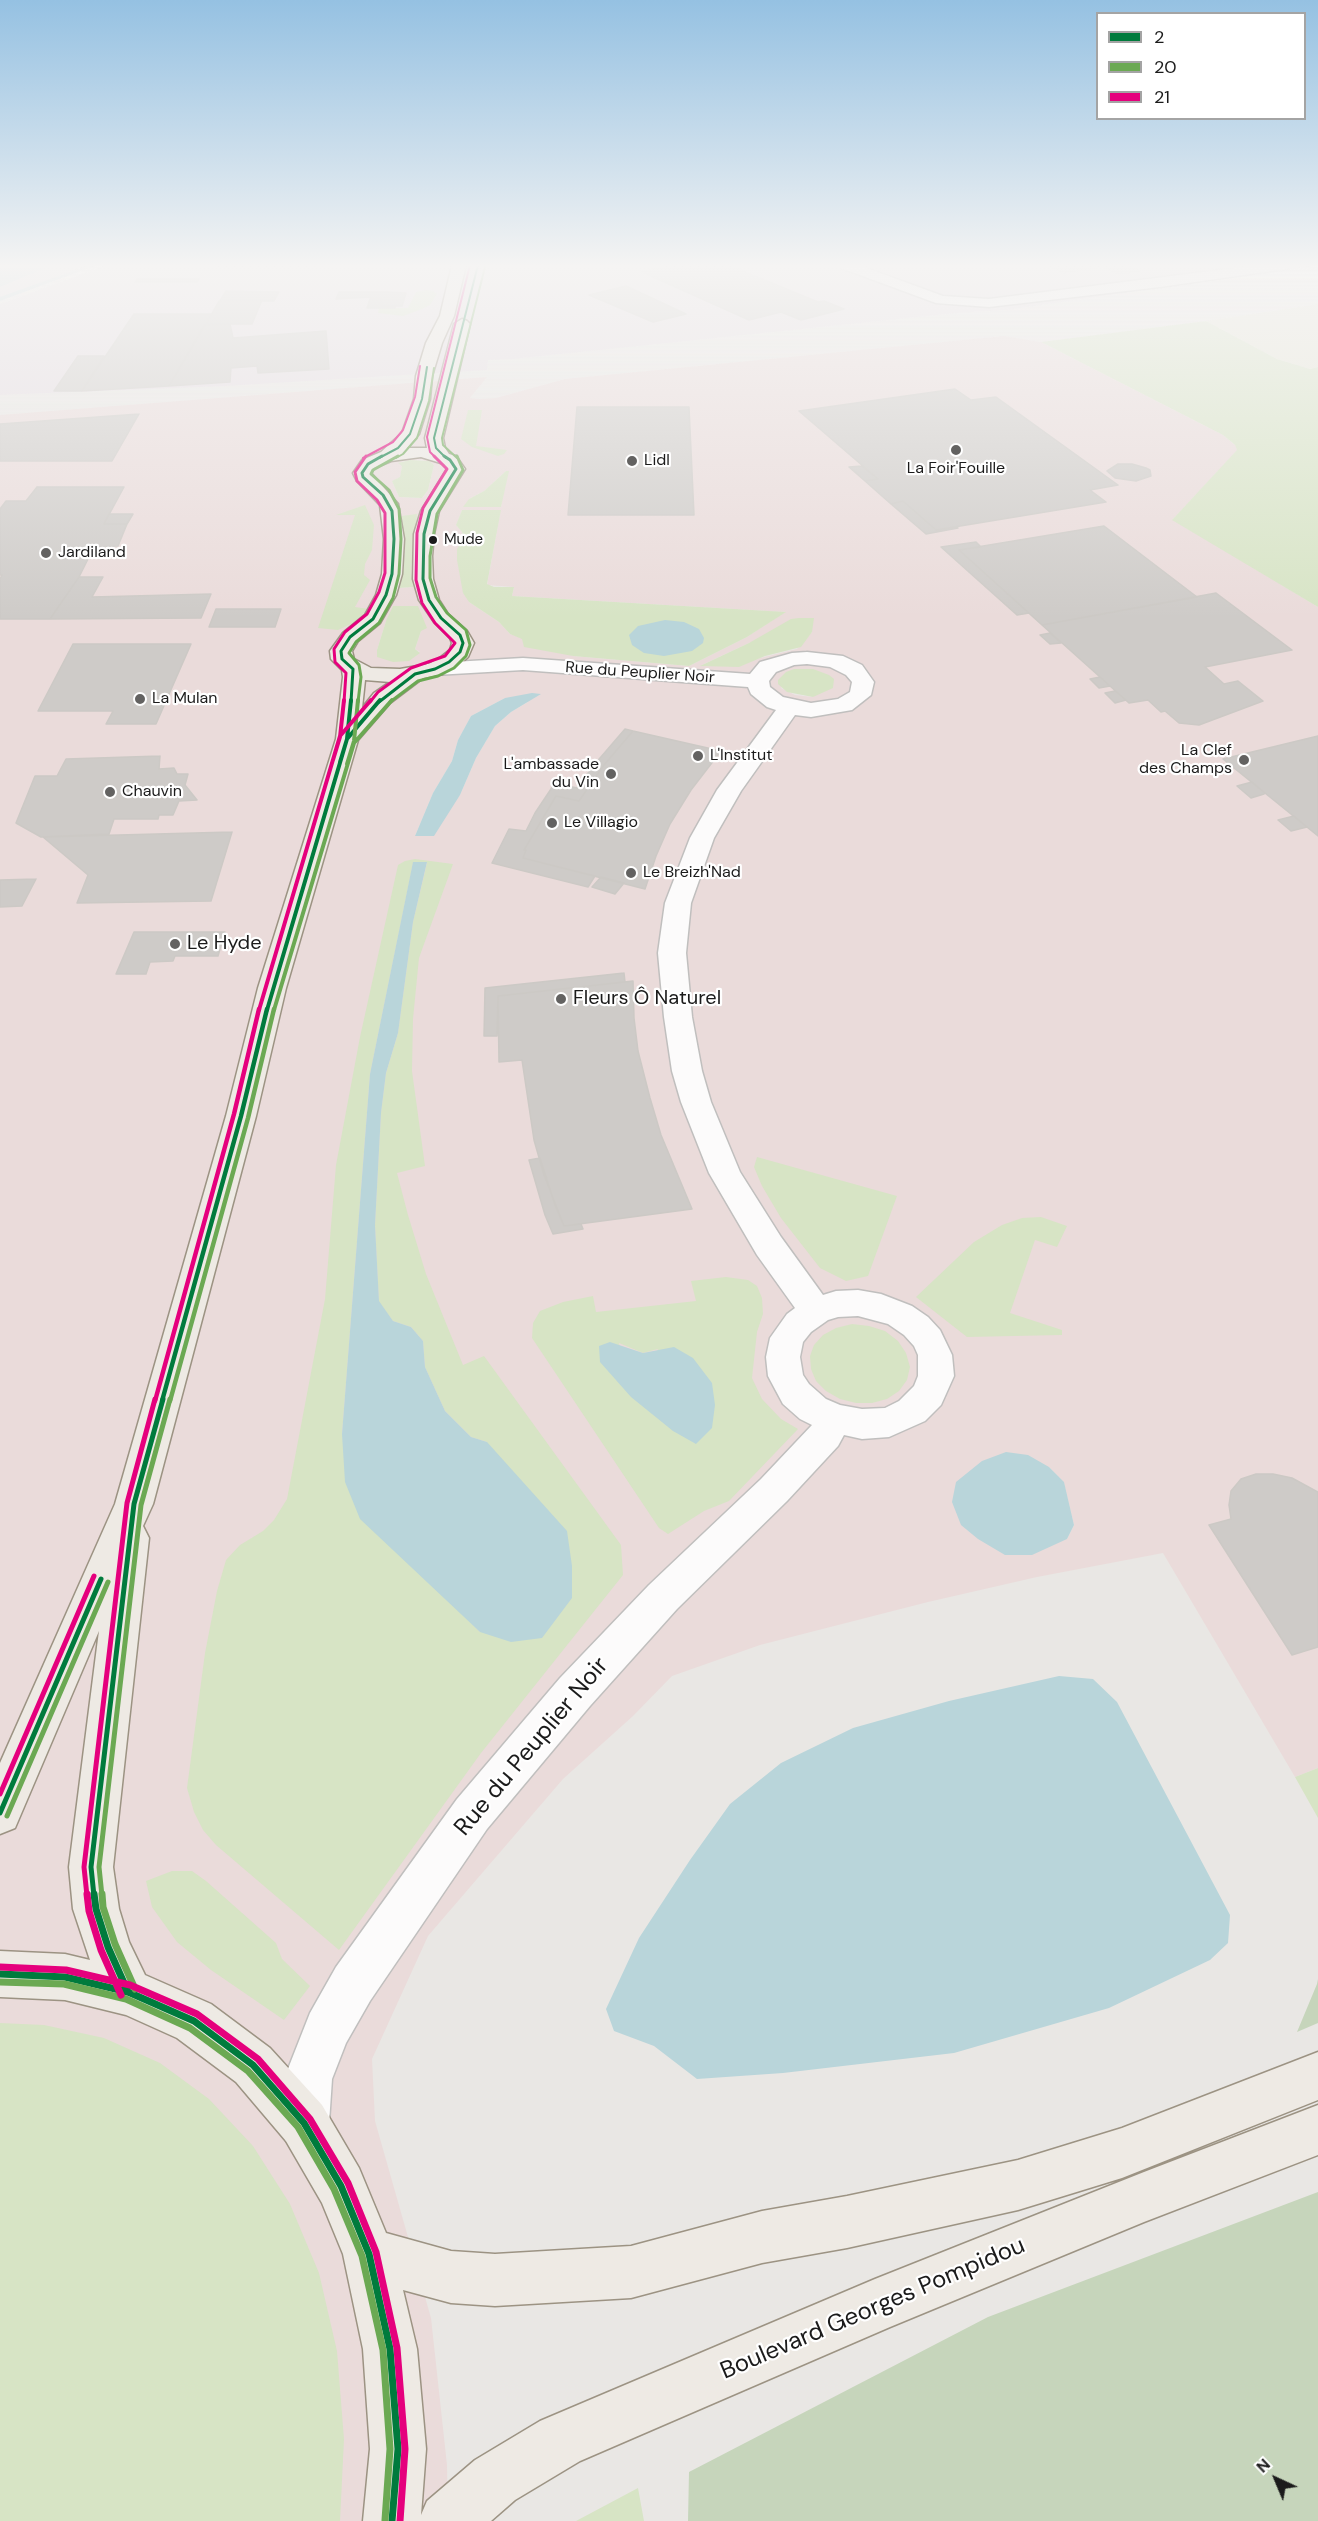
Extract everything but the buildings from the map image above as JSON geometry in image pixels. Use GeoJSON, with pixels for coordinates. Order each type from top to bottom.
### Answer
{"type":"FeatureCollection","features":[{"type":"Feature","properties":{"kind":"main road"},"geometry":{"type":"LineString","coordinates":[[0,1813],[134,1504],[241,1116],[272,988],[347,739],[354,677],[352,669],[342,658],[340,651],[350,637],[373,619],[386,595],[392,574],[394,539],[392,511],[383,495],[363,477],[362,472],[368,464],[387,456],[398,448],[410,434],[422,399],[423,383]]}},
{"type":"Feature","properties":{"kind":"main road"},"geometry":{"type":"LineString","coordinates":[[441,455],[436,448],[434,438],[448,383]]}},
{"type":"Feature","properties":{"kind":"main road"},"geometry":{"type":"LineString","coordinates":[[347,739],[382,698],[425,672],[449,662],[460,652],[463,643],[460,635],[441,618],[429,600],[423,579],[424,534],[430,511],[456,469],[450,460],[441,455],[412,452],[387,456]]}},
{"type":"Feature","properties":{"kind":"main road"},"geometry":{"type":"LineString","coordinates":[[352,669],[381,676],[425,672]]}},
{"type":"Feature","properties":{"kind":"main road"},"geometry":{"type":"LineString","coordinates":[[128,1992],[108,1947],[99,1918],[91,1868],[134,1504]]}},
{"type":"Feature","properties":{"kind":"main road"},"geometry":{"type":"LineString","coordinates":[[0,1974],[65,1977],[128,1992],[194,2021],[253,2065],[304,2122],[341,2186],[369,2254],[390,2349],[398,2449],[392,2521]]}},
{"type":"Feature","properties":{"kind":"main road"},"geometry":{"type":"LineString","coordinates":[[369,2254],[451,2277],[495,2280],[631,2272],[762,2238],[1018,2185],[1122,2153],[1318,2076]]}},
{"type":"Feature","properties":{"kind":"main road","name":"Boulevard Georges Pompidou"},"geometry":{"type":"LineString","coordinates":[[447,2521],[495,2480],[560,2441],[875,2306],[1144,2197],[1318,2130]]}},
{"type":"Feature","properties":{"kind":"street","name":"Rue du Peuplier Noir"},"geometry":{"type":"LineString","coordinates":[[460,635],[523,664]]}},
{"type":"Feature","properties":{"kind":"street"},"geometry":{"type":"LineString","coordinates":[[792,659],[823,659],[854,670],[863,682],[860,695],[844,705],[823,710],[789,707],[765,696],[759,689],[758,681],[768,667],[792,659]]}},
{"type":"Feature","properties":{"kind":"street","name":"Rue du Peuplier Noir"},"geometry":{"type":"LineString","coordinates":[[425,672],[523,664],[758,681]]}},
{"type":"Feature","properties":{"kind":"street"},"geometry":{"type":"LineString","coordinates":[[789,707],[729,790],[702,838],[678,903],[672,953],[678,1017],[687,1071],[696,1102],[725,1173],[770,1246],[816,1311]]}},
{"type":"Feature","properties":{"kind":"street"},"geometry":{"type":"LineString","coordinates":[[858,1303],[881,1307],[900,1315],[916,1326],[928,1339],[935,1355],[936,1376],[928,1395],[912,1411],[889,1422],[862,1424],[835,1419],[813,1409],[796,1394],[786,1376],[783,1357],[787,1338],[799,1323],[816,1311],[836,1304],[858,1303]]}},
{"type":"Feature","properties":{"kind":"street","name":"Rue du Peuplier Noir"},"geometry":{"type":"LineString","coordinates":[[304,2122],[308,2079],[327,2030],[353,1984],[472,1814],[575,1692],[654,1605],[774,1490],[825,1436],[835,1419]]}},
{"type":"Feature","properties":{"kind":"shaded area"},"geometry":{"type":"Polygon","coordinates":[[[0,383],[281,383],[226,386],[0,395],[0,383]]]}},
{"type":"Feature","properties":{"kind":"shaded area"},"geometry":{"type":"Polygon","coordinates":[[[415,383],[482,383],[470,398],[496,398],[552,383],[1121,383],[1223,435],[1238,450],[1173,519],[1318,607],[1318,1768],[1295,1777],[1163,1553],[1037,1577],[928,1602],[760,1645],[672,1676],[633,1716],[563,1779],[428,1936],[372,2059],[375,2121],[431,2318],[447,2465],[448,2521],[0,2521],[0,415],[415,383]],[[422,460],[403,461],[400,478],[392,481],[399,497],[422,498],[428,490],[434,465],[422,460]],[[506,471],[484,491],[469,499],[501,507],[506,471]],[[462,510],[456,525],[464,538],[469,602],[499,622],[510,634],[573,656],[689,666],[747,637],[785,612],[512,596],[514,587],[487,585],[500,514],[462,510]],[[416,515],[401,516],[405,548],[403,572],[398,588],[413,587],[411,571],[416,515]],[[386,621],[377,657],[420,652],[415,649],[421,631],[386,621]],[[812,632],[749,643],[702,665],[756,659],[797,649],[812,632]],[[794,669],[781,688],[795,695],[813,697],[813,669],[794,669]],[[505,698],[471,716],[458,740],[452,761],[433,793],[415,836],[460,795],[476,758],[495,726],[511,712],[528,702],[505,698]],[[1049,1467],[1067,1539],[1074,1525],[1064,1483],[1049,1467]]]}},
{"type":"Feature","properties":{"kind":"green space"},"geometry":{"type":"Polygon","coordinates":[[[1121,383],[1318,383],[1318,607],[1172,520],[1237,450],[1235,445],[1223,435],[1121,383]]]}},
{"type":"Feature","properties":{"kind":"green space"},"geometry":{"type":"Polygon","coordinates":[[[468,410],[482,410],[476,446],[507,450],[504,454],[498,456],[472,447],[461,439],[468,410]]]}},
{"type":"Feature","properties":{"kind":"green space"},"geometry":{"type":"Polygon","coordinates":[[[410,460],[429,461],[434,465],[428,490],[422,498],[399,497],[392,481],[400,477],[402,466],[398,463],[410,460]]]}},
{"type":"Feature","properties":{"kind":"green space"},"geometry":{"type":"Polygon","coordinates":[[[506,471],[509,471],[501,507],[463,507],[469,499],[484,491],[506,471]]]}},
{"type":"Feature","properties":{"kind":"green space"},"geometry":{"type":"Polygon","coordinates":[[[365,505],[374,525],[372,550],[365,564],[364,575],[370,580],[355,607],[369,609],[353,623],[338,630],[318,628],[355,515],[336,515],[365,505]]]}},
{"type":"Feature","properties":{"kind":"green space"},"geometry":{"type":"Polygon","coordinates":[[[462,510],[501,510],[487,584],[494,587],[514,587],[512,596],[786,612],[747,637],[689,666],[573,656],[524,647],[522,639],[510,634],[499,622],[469,602],[463,593],[457,549],[464,538],[456,525],[462,510]]]}},
{"type":"Feature","properties":{"kind":"green space"},"geometry":{"type":"Polygon","coordinates":[[[417,514],[411,571],[413,587],[398,588],[403,572],[405,548],[401,516],[417,514]]]}},
{"type":"Feature","properties":{"kind":"green space"},"geometry":{"type":"Polygon","coordinates":[[[393,606],[418,606],[427,628],[421,631],[415,649],[420,653],[409,661],[393,662],[377,657],[386,621],[393,606]]]}},
{"type":"Feature","properties":{"kind":"green space"},"geometry":{"type":"Polygon","coordinates":[[[814,618],[812,632],[801,647],[765,656],[739,667],[700,666],[749,643],[791,619],[814,618]]]}},
{"type":"Feature","properties":{"kind":"green space"},"geometry":{"type":"Polygon","coordinates":[[[794,669],[813,669],[829,675],[834,679],[833,688],[813,697],[787,692],[778,684],[778,680],[786,672],[794,669]]]}},
{"type":"Feature","properties":{"kind":"green space"},"geometry":{"type":"Polygon","coordinates":[[[415,859],[453,864],[419,958],[413,1019],[412,1071],[425,1166],[397,1173],[426,1274],[463,1365],[484,1356],[621,1545],[623,1575],[481,1753],[339,1950],[216,1845],[203,1830],[194,1812],[187,1788],[205,1653],[217,1591],[226,1560],[240,1545],[263,1531],[274,1520],[287,1499],[325,1299],[336,1165],[360,1037],[398,865],[415,859]],[[413,863],[370,1074],[342,1434],[437,1589],[480,1632],[487,1442],[471,1437],[445,1411],[425,1367],[423,1341],[411,1327],[393,1321],[379,1302],[375,1225],[381,1113],[386,1073],[398,1033],[413,922],[427,863],[413,863]]]}},
{"type":"Feature","properties":{"kind":"green space"},"geometry":{"type":"Polygon","coordinates":[[[757,1157],[897,1196],[868,1276],[846,1281],[820,1268],[781,1218],[762,1186],[754,1167],[757,1157]]]}},
{"type":"Feature","properties":{"kind":"green space"},"geometry":{"type":"Polygon","coordinates":[[[1041,1217],[1067,1226],[1057,1247],[1035,1240],[1010,1313],[1062,1330],[1062,1335],[967,1337],[916,1297],[974,1242],[1002,1225],[1022,1218],[1041,1217]]]}},
{"type":"Feature","properties":{"kind":"green space"},"geometry":{"type":"Polygon","coordinates":[[[726,1277],[748,1280],[757,1286],[762,1298],[763,1314],[757,1332],[752,1378],[762,1399],[781,1419],[798,1429],[729,1501],[704,1511],[668,1534],[659,1528],[532,1338],[533,1323],[540,1311],[563,1302],[593,1296],[596,1312],[696,1301],[691,1281],[726,1277]],[[619,1343],[631,1397],[658,1349],[643,1353],[619,1343]]]}},
{"type":"Feature","properties":{"kind":"green space"},"geometry":{"type":"Polygon","coordinates":[[[852,1324],[885,1331],[898,1341],[906,1353],[910,1367],[907,1380],[899,1391],[887,1399],[872,1403],[856,1403],[840,1399],[826,1391],[816,1381],[811,1369],[810,1356],[814,1345],[823,1335],[836,1328],[852,1324]]]}},
{"type":"Feature","properties":{"kind":"green space"},"geometry":{"type":"Polygon","coordinates":[[[1318,1768],[1318,1818],[1295,1777],[1318,1768]]]}},
{"type":"Feature","properties":{"kind":"green space"},"geometry":{"type":"Polygon","coordinates":[[[172,1871],[192,1871],[206,1881],[276,1943],[282,1959],[310,1986],[284,2020],[211,1970],[177,1942],[152,1907],[146,1881],[172,1871]]]}},
{"type":"Feature","properties":{"kind":"green space"},"geometry":{"type":"Polygon","coordinates":[[[1318,1979],[1318,2023],[1297,2032],[1317,1984],[1318,1979]]]}},
{"type":"Feature","properties":{"kind":"green space"},"geometry":{"type":"Polygon","coordinates":[[[0,2023],[44,2025],[104,2038],[160,2063],[209,2099],[253,2146],[290,2204],[319,2273],[337,2351],[344,2439],[340,2521],[0,2521],[0,2023]]]}},
{"type":"Feature","properties":{"kind":"green space"},"geometry":{"type":"Polygon","coordinates":[[[1318,2192],[1318,2521],[688,2521],[689,2472],[988,2317],[1318,2192]]]}},
{"type":"Feature","properties":{"kind":"green space"},"geometry":{"type":"Polygon","coordinates":[[[638,2488],[644,2521],[576,2521],[638,2488]]]}},
{"type":"Feature","properties":{"kind":"water"},"geometry":{"type":"Polygon","coordinates":[[[665,620],[684,622],[699,629],[704,638],[703,643],[692,651],[664,656],[644,653],[632,645],[629,635],[638,626],[665,620]]]}},
{"type":"Feature","properties":{"kind":"water"},"geometry":{"type":"Polygon","coordinates":[[[532,693],[541,694],[511,712],[495,726],[476,758],[460,795],[434,836],[415,836],[433,793],[452,761],[458,740],[471,716],[505,698],[532,693]]]}},
{"type":"Feature","properties":{"kind":"water"},"geometry":{"type":"Polygon","coordinates":[[[413,862],[427,862],[413,922],[398,1033],[386,1073],[381,1113],[375,1225],[379,1301],[393,1321],[411,1327],[423,1341],[425,1367],[445,1411],[471,1437],[487,1442],[567,1531],[572,1566],[572,1598],[542,1638],[511,1642],[480,1632],[360,1519],[345,1482],[342,1434],[370,1074],[413,862]]]}},
{"type":"Feature","properties":{"kind":"water"},"geometry":{"type":"Polygon","coordinates":[[[610,1342],[643,1353],[674,1347],[693,1358],[712,1383],[715,1405],[712,1428],[696,1444],[673,1431],[631,1397],[600,1362],[599,1346],[610,1342]]]}},
{"type":"Feature","properties":{"kind":"water"},"geometry":{"type":"Polygon","coordinates":[[[1006,1452],[1028,1455],[1049,1467],[1064,1482],[1074,1525],[1067,1539],[1032,1555],[1005,1555],[978,1539],[961,1525],[952,1502],[956,1482],[982,1461],[1006,1452]]]}},
{"type":"Feature","properties":{"kind":"water"},"geometry":{"type":"Polygon","coordinates":[[[1059,1676],[1093,1679],[1117,1702],[1230,1915],[1228,1943],[1210,1960],[1109,2008],[954,2053],[783,2073],[697,2079],[654,2046],[614,2031],[606,2009],[639,1938],[730,1804],[781,1763],[853,1728],[949,1701],[1059,1676]]]}},
{"type":"Feature","properties":{"kind":"transit line","name":"21"},"geometry":{"type":"LineString","coordinates":[[333,760],[340,737],[346,677],[346,673],[335,662],[334,649],[345,632],[367,614],[379,592],[385,573],[385,513],[377,500],[357,481],[355,472],[363,458],[393,442],[403,430],[415,397],[417,383]]}},
{"type":"Feature","properties":{"kind":"transit line","name":"2"},"geometry":{"type":"LineString","coordinates":[[340,762],[347,739],[354,677],[353,669],[342,659],[341,651],[350,637],[373,619],[386,595],[392,574],[394,539],[392,511],[383,495],[363,477],[362,473],[368,464],[398,448],[410,434],[422,399],[425,383]]}},
{"type":"Feature","properties":{"kind":"transit line","name":"20"},"geometry":{"type":"LineString","coordinates":[[347,764],[354,741],[361,677],[359,665],[349,653],[356,642],[379,623],[393,598],[399,574],[401,539],[399,509],[389,490],[371,474],[373,470],[403,454],[417,438],[429,401],[432,383]]}},
{"type":"Feature","properties":{"kind":"transit line","name":"21"},"geometry":{"type":"LineString","coordinates":[[121,1995],[101,1950],[89,1911],[84,1867],[127,1503],[234,1114],[265,986],[340,736],[378,692],[411,668],[445,656],[455,643],[435,623],[422,603],[416,580],[417,533],[423,508],[447,469],[430,452],[427,437],[441,383]]}},
{"type":"Feature","properties":{"kind":"transit line","name":"2"},"geometry":{"type":"LineString","coordinates":[[128,1992],[108,1947],[96,1909],[91,1867],[134,1504],[241,1116],[272,988],[347,739],[382,698],[415,674],[435,669],[449,662],[460,652],[463,643],[460,635],[441,618],[429,600],[423,579],[424,534],[430,511],[456,469],[450,460],[441,455],[436,448],[434,438],[448,383]]}},
{"type":"Feature","properties":{"kind":"transit line","name":"20"},"geometry":{"type":"LineString","coordinates":[[135,1989],[115,1944],[103,1907],[99,1867],[141,1505],[248,1118],[279,990],[354,743],[387,704],[418,681],[438,676],[454,668],[466,656],[470,645],[466,630],[447,613],[436,597],[430,578],[430,556],[437,514],[463,470],[456,455],[443,445],[442,438],[456,383]]}},
{"type":"Feature","properties":{"kind":"transit line","name":"21"},"geometry":{"type":"LineString","coordinates":[[0,1794],[94,1576]]}},
{"type":"Feature","properties":{"kind":"transit line","name":"2"},"geometry":{"type":"LineString","coordinates":[[0,1813],[101,1579]]}},
{"type":"Feature","properties":{"kind":"transit line","name":"20"},"geometry":{"type":"LineString","coordinates":[[7,1816],[108,1582]]}},
{"type":"Feature","properties":{"kind":"transit line","name":"21"},"geometry":{"type":"LineString","coordinates":[[0,1967],[66,1970],[130,1985],[197,2014],[258,2059],[310,2119],[348,2183],[376,2252],[397,2348],[405,2449],[400,2521]]}},
{"type":"Feature","properties":{"kind":"transit line","name":"2"},"geometry":{"type":"LineString","coordinates":[[0,1974],[65,1977],[128,1992],[194,2021],[253,2065],[304,2123],[341,2186],[369,2254],[390,2349],[398,2449],[392,2521]]}},
{"type":"Feature","properties":{"kind":"transit line","name":"20"},"geometry":{"type":"LineString","coordinates":[[0,1982],[64,1984],[126,1999],[190,2028],[248,2071],[298,2127],[334,2189],[362,2256],[383,2350],[390,2449],[385,2520]]}},
{"type":"Feature","properties":{"kind":"place","name":"La Foir'Fouille"},"geometry":{"type":"Point","coordinates":[956,450]}},
{"type":"Feature","properties":{"kind":"place","name":"Lidl"},"geometry":{"type":"Point","coordinates":[632,461]}},
{"type":"Feature","properties":{"kind":"place","name":"Mude"},"geometry":{"type":"Point","coordinates":[433,540]}},
{"type":"Feature","properties":{"kind":"place","name":"Jardiland"},"geometry":{"type":"Point","coordinates":[46,553]}},
{"type":"Feature","properties":{"kind":"place","name":"La Mulan"},"geometry":{"type":"Point","coordinates":[140,699]}},
{"type":"Feature","properties":{"kind":"place","name":"L'Institut"},"geometry":{"type":"Point","coordinates":[698,756]}},
{"type":"Feature","properties":{"kind":"place","name":"La Clef des Champs"},"geometry":{"type":"Point","coordinates":[1244,760]}},
{"type":"Feature","properties":{"kind":"place","name":"L'ambassade du Vin"},"geometry":{"type":"Point","coordinates":[611,774]}},
{"type":"Feature","properties":{"kind":"place","name":"Chauvin"},"geometry":{"type":"Point","coordinates":[110,792]}},
{"type":"Feature","properties":{"kind":"place","name":"Le Villagio"},"geometry":{"type":"Point","coordinates":[552,823]}},
{"type":"Feature","properties":{"kind":"place","name":"Le Breizh'Nad"},"geometry":{"type":"Point","coordinates":[631,873]}},
{"type":"Feature","properties":{"kind":"place","name":"Le Hyde"},"geometry":{"type":"Point","coordinates":[175,944]}},
{"type":"Feature","properties":{"kind":"place","name":"Fleurs Ô Naturel"},"geometry":{"type":"Point","coordinates":[561,999]}}]}
